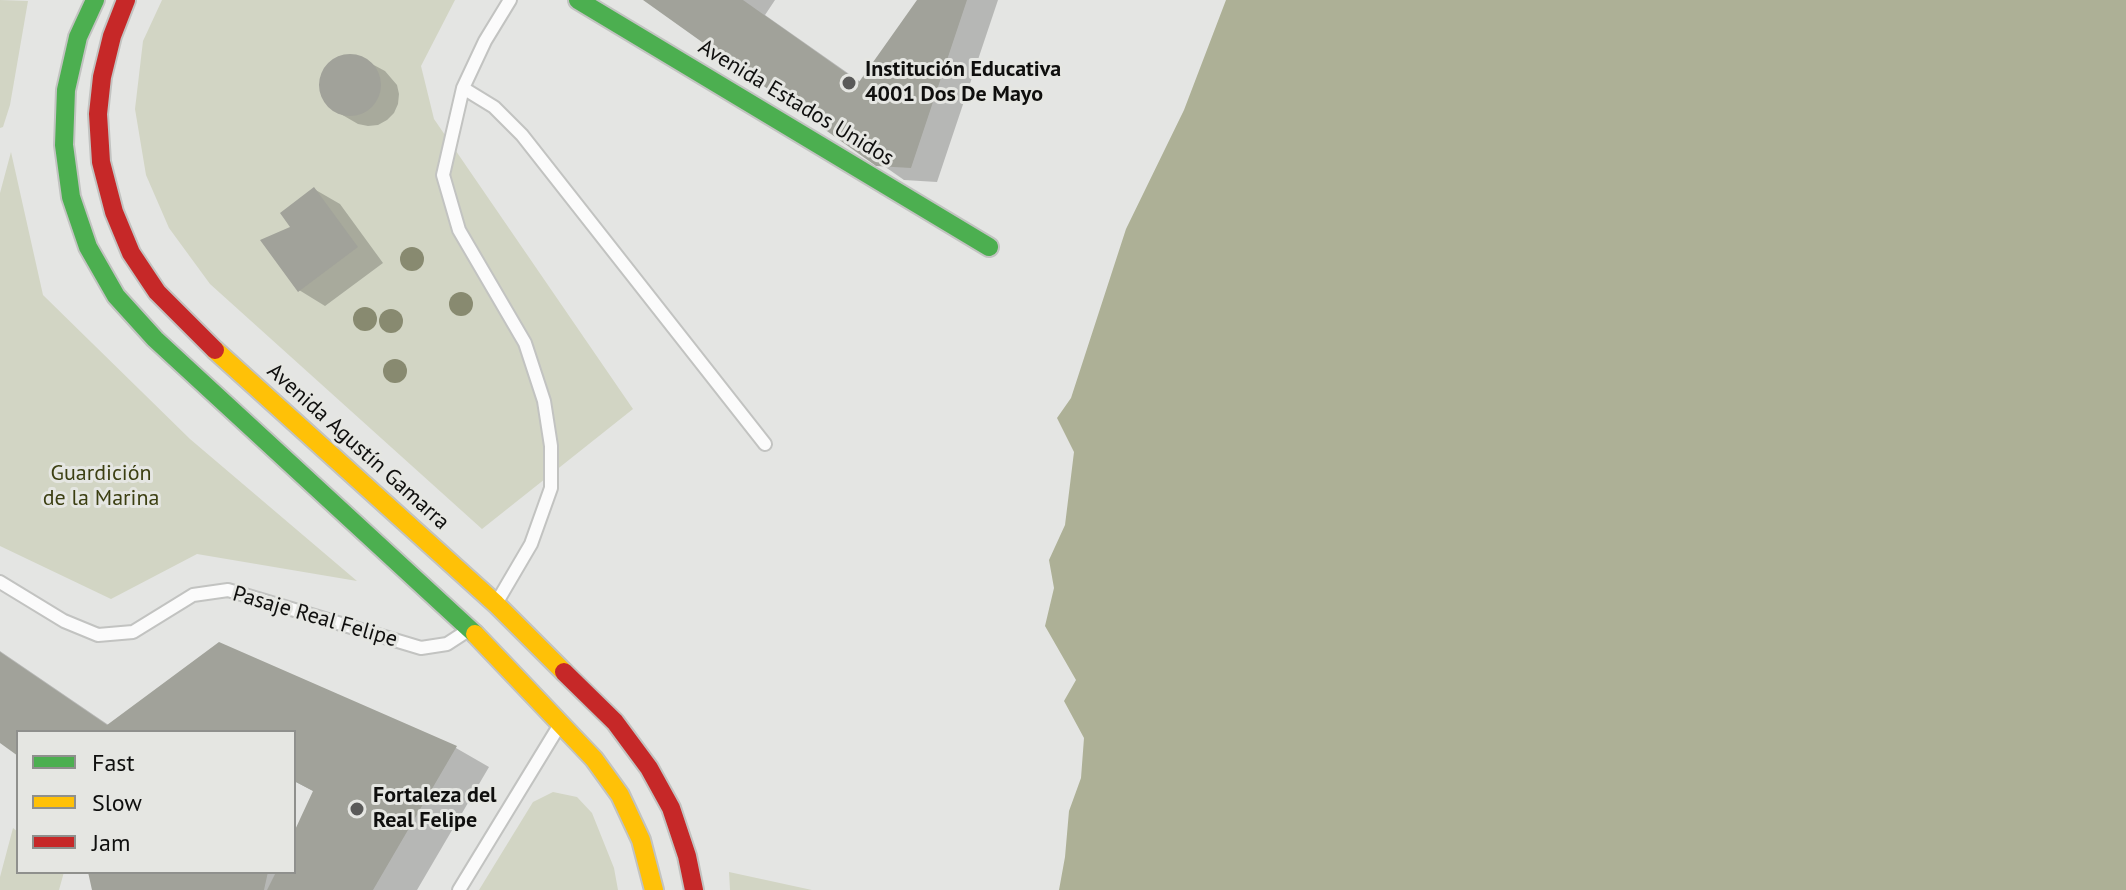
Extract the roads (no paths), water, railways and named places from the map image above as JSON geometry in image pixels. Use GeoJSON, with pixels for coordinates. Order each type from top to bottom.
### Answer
{"type":"FeatureCollection","features":[{"type":"Feature","properties":{"kind":"main road","name":"Avenida Agustín Gamarra"},"geometry":{"type":"LineString","coordinates":[[95,0],[78,37],[66,90],[64,145],[71,197],[88,247],[116,296],[155,339],[483,617],[615,722],[649,768],[671,808],[687,856],[694,890]]}},
{"type":"Feature","properties":{"kind":"main road","name":"Avenida Agustín Gamarra"},"geometry":{"type":"LineString","coordinates":[[126,0],[112,36],[102,77],[98,114],[101,162],[114,212],[131,253],[157,292],[193,330],[483,617],[561,724],[594,759],[620,795],[641,840],[654,890]]}},
{"type":"Feature","properties":{"kind":"main road","name":"Avenida Estados Unidos"},"geometry":{"type":"LineString","coordinates":[[578,0],[989,247]]}},
{"type":"Feature","properties":{"kind":"lane"},"geometry":{"type":"LineString","coordinates":[[483,617],[531,544],[551,488],[551,446],[544,401],[525,343],[459,230],[443,175],[463,88],[485,41],[510,0]]}},
{"type":"Feature","properties":{"kind":"lane"},"geometry":{"type":"LineString","coordinates":[[463,88],[494,107],[522,135],[765,444]]}},
{"type":"Feature","properties":{"kind":"lane","name":"Pasaje Real Felipe"},"geometry":{"type":"LineString","coordinates":[[0,582],[64,621],[98,635],[133,632],[193,595],[228,590],[421,648],[447,644],[483,617]]}},
{"type":"Feature","properties":{"kind":"lane"},"geometry":{"type":"LineString","coordinates":[[459,890],[561,724]]}},
{"type":"Feature","properties":{"kind":"place","name":"Institución Educativa 4001 Dos De Mayo"},"geometry":{"type":"Point","coordinates":[849,83]}},
{"type":"Feature","properties":{"kind":"place","name":"Fortaleza del Real Felipe"},"geometry":{"type":"Point","coordinates":[357,809]}},
{"type":"Feature","properties":{"kind":"park label","name":"Guardición de la Marina"},"geometry":{"type":"Point","coordinates":[101,486]}}]}
